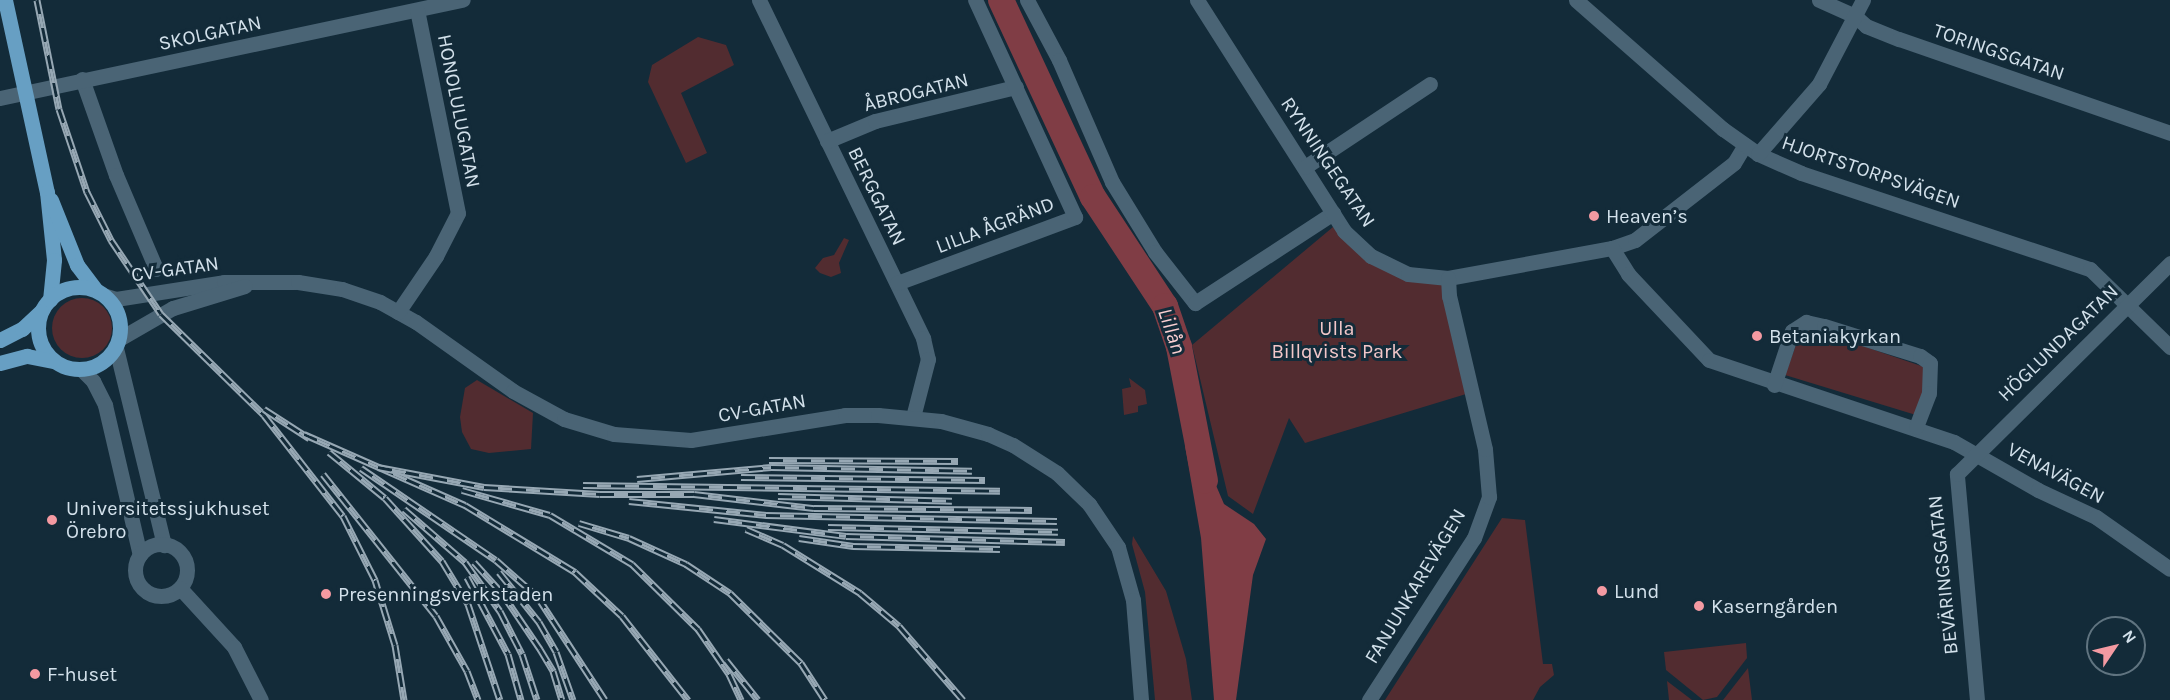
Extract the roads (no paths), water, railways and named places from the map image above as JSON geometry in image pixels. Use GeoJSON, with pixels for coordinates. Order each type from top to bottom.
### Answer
{"type":"FeatureCollection","features":[{"type":"Feature","properties":{"kind":"main road"},"geometry":{"type":"LineString","coordinates":[[5,0],[27,91],[47,192],[54,260],[39,337],[53,361]]}},
{"type":"Feature","properties":{"kind":"main road"},"geometry":{"type":"LineString","coordinates":[[0,363],[27,356],[82,370],[103,363],[118,344],[120,318],[78,265],[47,192]]}},
{"type":"Feature","properties":{"kind":"main road"},"geometry":{"type":"LineString","coordinates":[[0,340],[22,329],[45,306],[73,287],[101,293]]}},
{"type":"Feature","properties":{"kind":"street","name":"BERGGATAN"},"geometry":{"type":"LineString","coordinates":[[759,0],[923,338],[928,359],[913,417]]}},
{"type":"Feature","properties":{"kind":"street"},"geometry":{"type":"LineString","coordinates":[[975,0],[1016,87]]}},
{"type":"Feature","properties":{"kind":"street"},"geometry":{"type":"LineString","coordinates":[[1028,0],[1064,71],[1112,182],[1155,252],[1195,303],[1333,213]]}},
{"type":"Feature","properties":{"kind":"street","name":"RYNNINGEGATAN"},"geometry":{"type":"LineString","coordinates":[[1197,0],[1333,213],[1357,245],[1387,266],[1408,274],[1448,278],[1612,248],[1635,240],[1734,164],[1745,145]]}},
{"type":"Feature","properties":{"kind":"street","name":"HJORTSTORPSVÄGEN"},"geometry":{"type":"LineString","coordinates":[[1576,0],[1758,154],[1801,173],[2090,270],[2170,347]]}},
{"type":"Feature","properties":{"kind":"street","name":"TORINGSGATAN"},"geometry":{"type":"LineString","coordinates":[[1819,0],[1855,16],[1866,26],[1899,39],[2170,133]]}},
{"type":"Feature","properties":{"kind":"street"},"geometry":{"type":"LineString","coordinates":[[1758,154],[1819,84],[1863,0]]}},
{"type":"Feature","properties":{"kind":"street","name":"SKOLGATAN"},"geometry":{"type":"LineString","coordinates":[[0,98],[455,1]]}},
{"type":"Feature","properties":{"kind":"street","name":"HONOLULUGATAN"},"geometry":{"type":"LineString","coordinates":[[398,312],[436,256],[458,213],[417,10]]}},
{"type":"Feature","properties":{"kind":"street"},"geometry":{"type":"LineString","coordinates":[[82,79],[116,175],[156,269]]}},
{"type":"Feature","properties":{"kind":"street"},"geometry":{"type":"LineString","coordinates":[[1305,167],[1430,84]]}},
{"type":"Feature","properties":{"kind":"street","name":"ÅBROGATAN"},"geometry":{"type":"LineString","coordinates":[[827,141],[875,121],[950,106],[1016,87]]}},
{"type":"Feature","properties":{"kind":"street","name":"LILLA ÅGRÄND"},"geometry":{"type":"LineString","coordinates":[[897,283],[1075,217],[1016,87]]}},
{"type":"Feature","properties":{"kind":"street","name":"VENAVÄGEN"},"geometry":{"type":"LineString","coordinates":[[1612,248],[1628,274],[1709,360],[1774,385],[1916,427],[1976,453],[2018,479],[2096,517],[2170,569]]}},
{"type":"Feature","properties":{"kind":"street","name":"HÖGLUNDAGATAN"},"geometry":{"type":"LineString","coordinates":[[1976,453],[2170,263]]}},
{"type":"Feature","properties":{"kind":"street","name":"FANJUNKAREVÄGEN"},"geometry":{"type":"LineString","coordinates":[[1369,700],[1474,538],[1489,497],[1485,449],[1449,296],[1448,278]]}},
{"type":"Feature","properties":{"kind":"street","name":"CV-GATAN"},"geometry":{"type":"LineString","coordinates":[[101,293],[116,299],[224,282],[298,282],[342,289],[398,312],[513,391],[564,419],[614,434],[691,440],[845,415],[913,417],[965,427],[1013,445],[1057,473],[1089,504],[1118,547],[1127,571],[1133,600],[1140,700]]}},
{"type":"Feature","properties":{"kind":"street","name":"CV-GATAN"},"geometry":{"type":"LineString","coordinates":[[118,344],[173,308],[250,283]]}},
{"type":"Feature","properties":{"kind":"street"},"geometry":{"type":"LineString","coordinates":[[1774,385],[1792,331],[1806,322],[1824,326],[1920,356],[1929,363],[1929,393],[1916,427]]}},
{"type":"Feature","properties":{"kind":"street"},"geometry":{"type":"LineString","coordinates":[[118,344],[164,544]]}},
{"type":"Feature","properties":{"kind":"street"},"geometry":{"type":"LineString","coordinates":[[82,370],[93,381],[105,405],[140,555],[135,571],[145,591],[162,596],[180,588],[186,573],[185,562],[180,553],[164,544],[149,547],[140,555]]}},
{"type":"Feature","properties":{"kind":"street","name":"BEVÄRINGSGATAN"},"geometry":{"type":"LineString","coordinates":[[1976,453],[1954,479],[1977,700]]}},
{"type":"Feature","properties":{"kind":"street"},"geometry":{"type":"LineString","coordinates":[[180,588],[234,647],[261,700]]}},
{"type":"Feature","properties":{"kind":"waterway","name":"Lillån"},"geometry":{"type":"LineString","coordinates":[[1001,0],[1093,197],[1165,306],[1179,347],[1205,481]]}},
{"type":"Feature","properties":{"kind":"railway"},"geometry":{"type":"LineString","coordinates":[[37,0],[59,109],[87,192],[111,240],[161,314],[264,415],[343,516],[375,580],[395,645],[404,700]]}},
{"type":"Feature","properties":{"kind":"railway"},"geometry":{"type":"LineString","coordinates":[[264,409],[309,438]]}},
{"type":"Feature","properties":{"kind":"railway"},"geometry":{"type":"LineString","coordinates":[[304,434],[465,505],[575,572],[622,616],[688,700]]}},
{"type":"Feature","properties":{"kind":"railway"},"geometry":{"type":"LineString","coordinates":[[329,452],[385,498],[442,561],[468,604],[500,700]]}},
{"type":"Feature","properties":{"kind":"railway"},"geometry":{"type":"LineString","coordinates":[[769,460],[958,461]]}},
{"type":"Feature","properties":{"kind":"railway"},"geometry":{"type":"LineString","coordinates":[[378,467],[484,487],[600,494],[694,494],[814,508],[1032,510]]}},
{"type":"Feature","properties":{"kind":"railway"},"geometry":{"type":"LineString","coordinates":[[637,479],[771,467],[972,471]]}},
{"type":"Feature","properties":{"kind":"railway"},"geometry":{"type":"LineString","coordinates":[[361,468],[496,560],[537,596],[605,700]]}},
{"type":"Feature","properties":{"kind":"railway"},"geometry":{"type":"LineString","coordinates":[[323,474],[436,616],[467,671],[478,700]]}},
{"type":"Feature","properties":{"kind":"railway"},"geometry":{"type":"LineString","coordinates":[[741,477],[985,480]]}},
{"type":"Feature","properties":{"kind":"railway"},"geometry":{"type":"LineString","coordinates":[[583,485],[1000,491]]}},
{"type":"Feature","properties":{"kind":"railway"},"geometry":{"type":"LineString","coordinates":[[462,490],[550,515],[632,564],[698,629],[729,674],[741,700]]}},
{"type":"Feature","properties":{"kind":"railway"},"geometry":{"type":"LineString","coordinates":[[778,496],[952,501]]}},
{"type":"Feature","properties":{"kind":"railway"},"geometry":{"type":"LineString","coordinates":[[629,501],[766,515],[1057,521]]}},
{"type":"Feature","properties":{"kind":"railway"},"geometry":{"type":"LineString","coordinates":[[404,509],[465,562],[500,611],[522,654],[537,700]]}},
{"type":"Feature","properties":{"kind":"railway"},"geometry":{"type":"LineString","coordinates":[[714,519],[846,536],[1065,542]]}},
{"type":"Feature","properties":{"kind":"railway"},"geometry":{"type":"LineString","coordinates":[[579,523],[629,538],[686,564],[730,593],[801,663],[825,700]]}},
{"type":"Feature","properties":{"kind":"railway"},"geometry":{"type":"LineString","coordinates":[[828,527],[1058,532]]}},
{"type":"Feature","properties":{"kind":"railway"},"geometry":{"type":"LineString","coordinates":[[746,529],[783,545],[860,593],[899,626],[963,700]]}},
{"type":"Feature","properties":{"kind":"railway"},"geometry":{"type":"LineString","coordinates":[[799,538],[853,546],[1000,549]]}},
{"type":"Feature","properties":{"kind":"railway"},"geometry":{"type":"LineString","coordinates":[[474,562],[502,593],[540,649],[553,671],[562,700]]}},
{"type":"Feature","properties":{"kind":"railway"},"geometry":{"type":"LineString","coordinates":[[499,572],[539,622],[556,652],[573,700]]}},
{"type":"Feature","properties":{"kind":"railway"},"geometry":{"type":"LineString","coordinates":[[467,577],[508,654],[521,700]]}},
{"type":"Feature","properties":{"kind":"railway"},"geometry":{"type":"LineString","coordinates":[[726,660],[758,700]]}},
{"type":"Feature","properties":{"kind":"place","name":"Heaven’s"},"geometry":{"type":"Point","coordinates":[1594,216]}},
{"type":"Feature","properties":{"kind":"place","name":"Betaniakyrkan"},"geometry":{"type":"Point","coordinates":[1757,336]}},
{"type":"Feature","properties":{"kind":"place","name":"Universitetssjukhuset Örebro"},"geometry":{"type":"Point","coordinates":[52,520]}},
{"type":"Feature","properties":{"kind":"place","name":"Lund"},"geometry":{"type":"Point","coordinates":[1602,591]}},
{"type":"Feature","properties":{"kind":"place","name":"Presenningsverkstaden"},"geometry":{"type":"Point","coordinates":[326,594]}},
{"type":"Feature","properties":{"kind":"place","name":"Kaserngården"},"geometry":{"type":"Point","coordinates":[1699,606]}},
{"type":"Feature","properties":{"kind":"place","name":"F-huset"},"geometry":{"type":"Point","coordinates":[35,674]}},
{"type":"Feature","properties":{"kind":"park label","name":"Ulla Billqvists Park"},"geometry":{"type":"Point","coordinates":[1337,340]}}]}
